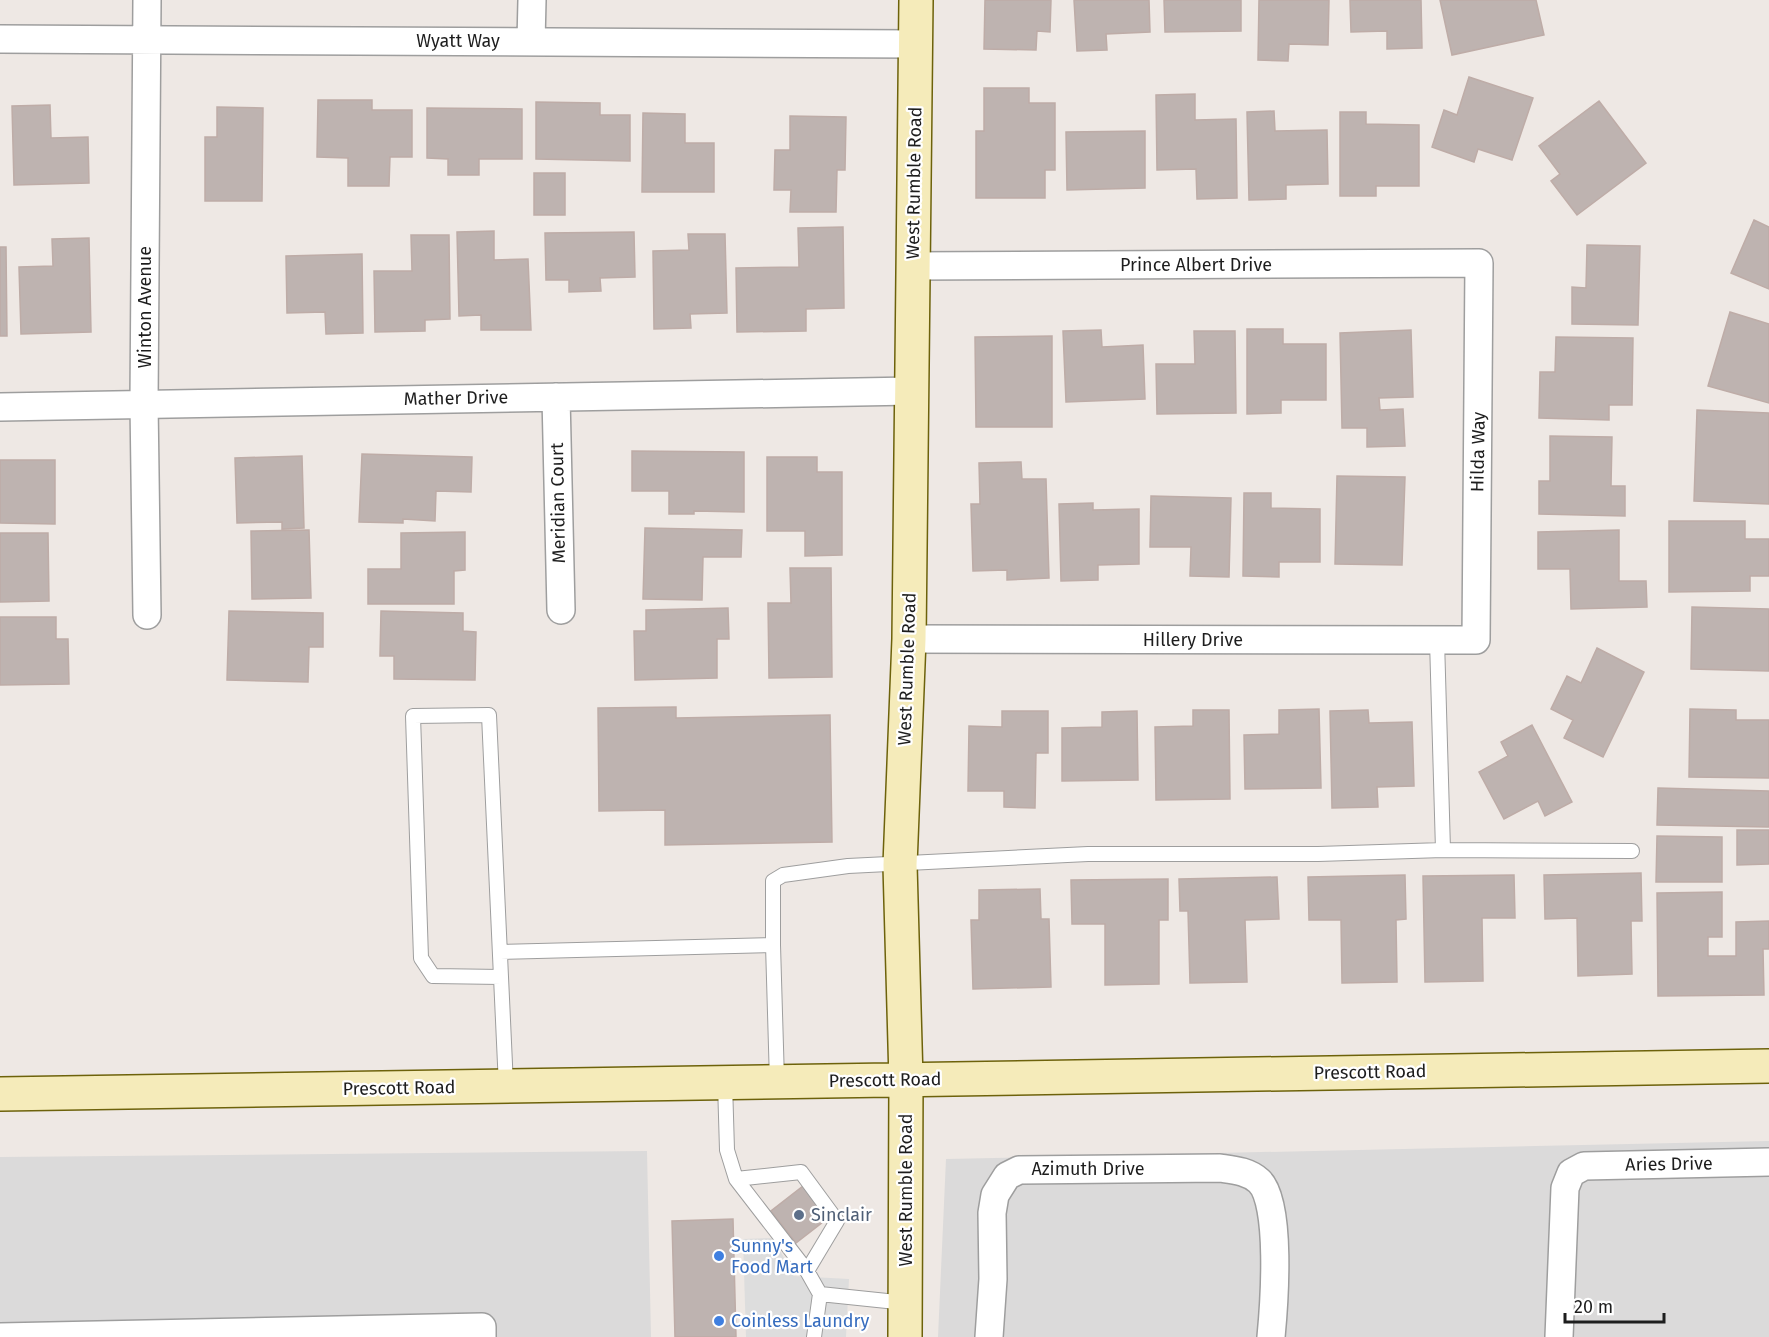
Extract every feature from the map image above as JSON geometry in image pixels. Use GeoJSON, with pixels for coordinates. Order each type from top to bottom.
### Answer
{"type":"FeatureCollection","features":[{"type":"Feature","properties":{"kind":"main road","name":"West Rumble Road"},"geometry":{"type":"LineString","coordinates":[[905,1337],[906,1080],[900,865],[909,639],[916,0]]}},
{"type":"Feature","properties":{"kind":"main road","name":"Prescott Road"},"geometry":{"type":"LineString","coordinates":[[0,1094],[1769,1066]]}},
{"type":"Feature","properties":{"kind":"street","name":"Winton Avenue"},"geometry":{"type":"LineString","coordinates":[[147,0],[144,403],[147,615]]}},
{"type":"Feature","properties":{"kind":"street"},"geometry":{"type":"LineString","coordinates":[[531,42],[532,0]]}},
{"type":"Feature","properties":{"kind":"street","name":"Wyatt Way"},"geometry":{"type":"LineString","coordinates":[[0,39],[915,44]]}},
{"type":"Feature","properties":{"kind":"street","name":"Prince Albert Drive"},"geometry":{"type":"LineString","coordinates":[[913,266],[1479,263]]}},
{"type":"Feature","properties":{"kind":"street","name":"Hilda Way"},"geometry":{"type":"LineString","coordinates":[[1476,640],[1479,263]]}},
{"type":"Feature","properties":{"kind":"street","name":"Mather Drive"},"geometry":{"type":"LineString","coordinates":[[0,407],[912,391]]}},
{"type":"Feature","properties":{"kind":"street","name":"Meridian Court"},"geometry":{"type":"LineString","coordinates":[[556,397],[561,610]]}},
{"type":"Feature","properties":{"kind":"street","name":"Hillery Drive"},"geometry":{"type":"LineString","coordinates":[[909,639],[1476,640]]}},
{"type":"Feature","properties":{"kind":"street","name":"Aries Drive"},"geometry":{"type":"LineString","coordinates":[[1559,1337],[1565,1188],[1571,1173],[1584,1166],[1769,1162]]}},
{"type":"Feature","properties":{"kind":"street","name":"Azimuth Drive"},"geometry":{"type":"LineString","coordinates":[[989,1337],[993,1279],[992,1213],[995,1195],[1007,1176],[1019,1170],[1220,1168],[1242,1171],[1260,1182],[1271,1206],[1275,1242],[1271,1337]]}},
{"type":"Feature","properties":{"kind":"street"},"geometry":{"type":"LineString","coordinates":[[0,1337],[482,1332]]}},
{"type":"Feature","properties":{"kind":"lane"},"geometry":{"type":"LineString","coordinates":[[1437,640],[1443,850]]}},
{"type":"Feature","properties":{"kind":"lane"},"geometry":{"type":"LineString","coordinates":[[501,977],[433,976],[421,958],[413,716],[489,715],[506,1086]]}},
{"type":"Feature","properties":{"kind":"lane"},"geometry":{"type":"LineString","coordinates":[[777,1082],[773,881],[783,875],[848,866],[1088,854],[1318,854],[1443,850],[1632,851]]}},
{"type":"Feature","properties":{"kind":"lane"},"geometry":{"type":"LineString","coordinates":[[500,952],[773,945]]}},
{"type":"Feature","properties":{"kind":"lane"},"geometry":{"type":"LineString","coordinates":[[725,1083],[727,1150],[736,1179],[807,1271],[820,1294],[814,1337]]}},
{"type":"Feature","properties":{"kind":"lane"},"geometry":{"type":"LineString","coordinates":[[736,1179],[801,1172],[837,1221],[807,1271]]}},
{"type":"Feature","properties":{"kind":"lane"},"geometry":{"type":"LineString","coordinates":[[820,1294],[906,1303]]}},
{"type":"Feature","properties":{"kind":"shaded area"},"geometry":{"type":"Polygon","coordinates":[[[1769,1141],[1769,1337],[938,1337],[946,1159],[1769,1141]]]}},
{"type":"Feature","properties":{"kind":"shaded area"},"geometry":{"type":"Polygon","coordinates":[[[647,1151],[651,1337],[0,1337],[0,1157],[647,1151]]]}},
{"type":"Feature","properties":{"kind":"shaded area"},"geometry":{"type":"Polygon","coordinates":[[[773,1238],[794,1276],[849,1279],[846,1337],[746,1337],[743,1239],[773,1238]]]}},
{"type":"Feature","properties":{"kind":"building"},"geometry":{"type":"Polygon","coordinates":[[[985,0],[1051,0],[1050,32],[1037,31],[1036,50],[984,49],[985,0]]]}},
{"type":"Feature","properties":{"kind":"building"},"geometry":{"type":"Polygon","coordinates":[[[1074,0],[1149,0],[1150,32],[1106,34],[1107,50],[1077,51],[1074,0]]]}},
{"type":"Feature","properties":{"kind":"building"},"geometry":{"type":"Polygon","coordinates":[[[1164,0],[1241,0],[1241,31],[1165,32],[1164,0]]]}},
{"type":"Feature","properties":{"kind":"building"},"geometry":{"type":"Polygon","coordinates":[[[1259,0],[1329,0],[1328,45],[1289,44],[1288,61],[1258,60],[1259,0]]]}},
{"type":"Feature","properties":{"kind":"building"},"geometry":{"type":"Polygon","coordinates":[[[1350,0],[1421,0],[1422,48],[1387,49],[1387,31],[1351,32],[1350,0]]]}},
{"type":"Feature","properties":{"kind":"building"},"geometry":{"type":"Polygon","coordinates":[[[1440,0],[1536,0],[1544,35],[1452,55],[1440,0]]]}},
{"type":"Feature","properties":{"kind":"building"},"geometry":{"type":"Polygon","coordinates":[[[1469,77],[1533,98],[1512,160],[1478,149],[1474,162],[1432,147],[1444,110],[1457,115],[1469,77]]]}},
{"type":"Feature","properties":{"kind":"building"},"geometry":{"type":"Polygon","coordinates":[[[984,88],[1029,88],[1029,103],[1055,103],[1055,170],[1045,170],[1045,198],[976,198],[976,131],[984,131],[984,88]]]}},
{"type":"Feature","properties":{"kind":"building"},"geometry":{"type":"Polygon","coordinates":[[[1195,94],[1195,120],[1236,119],[1237,198],[1197,199],[1196,169],[1157,170],[1156,95],[1195,94]]]}},
{"type":"Feature","properties":{"kind":"building"},"geometry":{"type":"Polygon","coordinates":[[[318,100],[372,100],[372,110],[412,110],[412,157],[390,157],[389,186],[348,186],[348,158],[317,157],[318,100]]]}},
{"type":"Feature","properties":{"kind":"building"},"geometry":{"type":"Polygon","coordinates":[[[1599,101],[1646,163],[1577,215],[1551,181],[1560,174],[1539,146],[1599,101]]]}},
{"type":"Feature","properties":{"kind":"building"},"geometry":{"type":"Polygon","coordinates":[[[536,102],[600,103],[600,115],[630,115],[630,161],[536,159],[536,102]]]}},
{"type":"Feature","properties":{"kind":"building"},"geometry":{"type":"Polygon","coordinates":[[[50,105],[51,138],[88,137],[89,183],[14,185],[12,106],[50,105]]]}},
{"type":"Feature","properties":{"kind":"building"},"geometry":{"type":"Polygon","coordinates":[[[217,107],[263,108],[262,201],[205,201],[205,137],[217,137],[217,107]]]}},
{"type":"Feature","properties":{"kind":"building"},"geometry":{"type":"Polygon","coordinates":[[[427,108],[522,109],[522,159],[479,159],[479,175],[448,175],[448,159],[427,158],[427,108]]]}},
{"type":"Feature","properties":{"kind":"building"},"geometry":{"type":"Polygon","coordinates":[[[1274,111],[1275,131],[1327,130],[1328,184],[1286,185],[1286,199],[1249,200],[1247,112],[1274,111]]]}},
{"type":"Feature","properties":{"kind":"building"},"geometry":{"type":"Polygon","coordinates":[[[1340,112],[1366,112],[1366,124],[1419,125],[1419,186],[1376,186],[1376,196],[1340,196],[1340,112]]]}},
{"type":"Feature","properties":{"kind":"building"},"geometry":{"type":"Polygon","coordinates":[[[643,113],[685,114],[685,143],[714,143],[714,192],[642,192],[643,113]]]}},
{"type":"Feature","properties":{"kind":"building"},"geometry":{"type":"Polygon","coordinates":[[[790,116],[846,117],[845,170],[837,170],[836,212],[790,212],[791,190],[774,190],[775,150],[790,150],[790,116]]]}},
{"type":"Feature","properties":{"kind":"building"},"geometry":{"type":"Polygon","coordinates":[[[1145,131],[1145,188],[1067,190],[1066,132],[1145,131]]]}},
{"type":"Feature","properties":{"kind":"building"},"geometry":{"type":"Polygon","coordinates":[[[534,173],[565,173],[565,215],[534,215],[534,173]]]}},
{"type":"Feature","properties":{"kind":"building"},"geometry":{"type":"Polygon","coordinates":[[[1754,220],[1769,227],[1769,289],[1731,273],[1754,220]]]}},
{"type":"Feature","properties":{"kind":"building"},"geometry":{"type":"Polygon","coordinates":[[[843,227],[844,308],[806,309],[806,331],[737,332],[736,268],[799,267],[798,228],[843,227]]]}},
{"type":"Feature","properties":{"kind":"building"},"geometry":{"type":"Polygon","coordinates":[[[494,231],[494,260],[528,259],[531,330],[481,330],[481,315],[459,316],[457,232],[494,231]]]}},
{"type":"Feature","properties":{"kind":"building"},"geometry":{"type":"Polygon","coordinates":[[[634,232],[635,277],[600,278],[601,291],[569,292],[569,280],[546,280],[545,233],[634,232]]]}},
{"type":"Feature","properties":{"kind":"building"},"geometry":{"type":"Polygon","coordinates":[[[688,234],[725,234],[727,313],[690,314],[691,328],[654,329],[653,251],[689,250],[688,234]]]}},
{"type":"Feature","properties":{"kind":"building"},"geometry":{"type":"Polygon","coordinates":[[[411,235],[449,235],[450,319],[425,320],[425,331],[375,332],[374,271],[412,271],[411,235]]]}},
{"type":"Feature","properties":{"kind":"building"},"geometry":{"type":"Polygon","coordinates":[[[89,238],[91,332],[21,334],[19,267],[53,266],[52,239],[89,238]]]}},
{"type":"Feature","properties":{"kind":"building"},"geometry":{"type":"Polygon","coordinates":[[[1587,245],[1640,246],[1638,325],[1572,324],[1572,287],[1586,288],[1587,245]]]}},
{"type":"Feature","properties":{"kind":"building"},"geometry":{"type":"Polygon","coordinates":[[[0,247],[6,247],[7,336],[0,336],[0,247]]]}},
{"type":"Feature","properties":{"kind":"building"},"geometry":{"type":"Polygon","coordinates":[[[362,254],[363,333],[326,334],[325,312],[287,313],[286,256],[362,254]]]}},
{"type":"Feature","properties":{"kind":"building"},"geometry":{"type":"Polygon","coordinates":[[[1730,312],[1769,324],[1769,403],[1708,386],[1730,312]]]}},
{"type":"Feature","properties":{"kind":"building"},"geometry":{"type":"Polygon","coordinates":[[[1247,329],[1283,329],[1283,344],[1326,344],[1326,400],[1281,400],[1281,413],[1247,414],[1247,329]]]}},
{"type":"Feature","properties":{"kind":"building"},"geometry":{"type":"Polygon","coordinates":[[[1101,330],[1102,347],[1143,345],[1145,399],[1066,402],[1063,331],[1101,330]]]}},
{"type":"Feature","properties":{"kind":"building"},"geometry":{"type":"Polygon","coordinates":[[[1411,330],[1413,397],[1379,398],[1380,410],[1403,409],[1405,446],[1367,447],[1367,428],[1342,428],[1340,333],[1411,330]]]}},
{"type":"Feature","properties":{"kind":"building"},"geometry":{"type":"Polygon","coordinates":[[[1194,331],[1235,331],[1236,413],[1157,414],[1156,364],[1195,364],[1194,331]]]}},
{"type":"Feature","properties":{"kind":"building"},"geometry":{"type":"Polygon","coordinates":[[[1052,336],[1052,427],[976,427],[975,337],[1052,336]]]}},
{"type":"Feature","properties":{"kind":"building"},"geometry":{"type":"Polygon","coordinates":[[[1556,337],[1633,338],[1632,405],[1609,405],[1609,420],[1539,418],[1540,372],[1555,372],[1556,337]]]}},
{"type":"Feature","properties":{"kind":"building"},"geometry":{"type":"Polygon","coordinates":[[[1697,410],[1769,413],[1769,504],[1694,501],[1697,410]]]}},
{"type":"Feature","properties":{"kind":"building"},"geometry":{"type":"Polygon","coordinates":[[[1550,436],[1612,437],[1611,486],[1625,486],[1625,516],[1539,514],[1539,481],[1550,481],[1550,436]]]}},
{"type":"Feature","properties":{"kind":"building"},"geometry":{"type":"Polygon","coordinates":[[[632,451],[744,452],[744,512],[694,511],[694,514],[669,514],[669,491],[632,491],[632,451]]]}},
{"type":"Feature","properties":{"kind":"building"},"geometry":{"type":"Polygon","coordinates":[[[362,454],[472,457],[471,492],[436,491],[435,521],[403,519],[403,523],[359,522],[362,454]]]}},
{"type":"Feature","properties":{"kind":"building"},"geometry":{"type":"Polygon","coordinates":[[[302,456],[304,528],[282,529],[282,522],[237,523],[235,458],[302,456]]]}},
{"type":"Feature","properties":{"kind":"building"},"geometry":{"type":"Polygon","coordinates":[[[767,457],[817,457],[817,472],[842,472],[842,555],[805,556],[805,531],[767,531],[767,457]]]}},
{"type":"Feature","properties":{"kind":"building"},"geometry":{"type":"Polygon","coordinates":[[[0,460],[55,460],[55,524],[0,523],[0,460]]]}},
{"type":"Feature","properties":{"kind":"building"},"geometry":{"type":"Polygon","coordinates":[[[1021,462],[1022,479],[1046,479],[1049,578],[1007,580],[1007,570],[973,571],[971,504],[980,504],[979,463],[1021,462]]]}},
{"type":"Feature","properties":{"kind":"building"},"geometry":{"type":"Polygon","coordinates":[[[1337,476],[1405,477],[1402,565],[1335,564],[1337,476]]]}},
{"type":"Feature","properties":{"kind":"building"},"geometry":{"type":"Polygon","coordinates":[[[1244,493],[1271,493],[1271,508],[1320,509],[1320,562],[1279,562],[1279,577],[1243,576],[1244,493]]]}},
{"type":"Feature","properties":{"kind":"building"},"geometry":{"type":"Polygon","coordinates":[[[1151,496],[1231,498],[1229,577],[1190,576],[1191,547],[1150,547],[1151,496]]]}},
{"type":"Feature","properties":{"kind":"building"},"geometry":{"type":"Polygon","coordinates":[[[1093,503],[1093,510],[1139,509],[1139,564],[1098,565],[1098,580],[1061,581],[1059,504],[1093,503]]]}},
{"type":"Feature","properties":{"kind":"building"},"geometry":{"type":"Polygon","coordinates":[[[1669,521],[1745,521],[1745,539],[1769,539],[1769,576],[1750,576],[1750,591],[1669,592],[1669,521]]]}},
{"type":"Feature","properties":{"kind":"building"},"geometry":{"type":"Polygon","coordinates":[[[645,528],[742,530],[741,557],[703,557],[702,600],[643,599],[645,528]]]}},
{"type":"Feature","properties":{"kind":"building"},"geometry":{"type":"Polygon","coordinates":[[[309,530],[311,598],[252,599],[251,531],[309,530]]]}},
{"type":"Feature","properties":{"kind":"building"},"geometry":{"type":"Polygon","coordinates":[[[1619,530],[1619,581],[1646,581],[1647,607],[1571,609],[1570,569],[1538,569],[1538,532],[1619,530]]]}},
{"type":"Feature","properties":{"kind":"building"},"geometry":{"type":"Polygon","coordinates":[[[465,532],[465,570],[454,571],[454,604],[368,604],[368,569],[401,569],[401,533],[465,532]]]}},
{"type":"Feature","properties":{"kind":"building"},"geometry":{"type":"Polygon","coordinates":[[[0,533],[48,533],[49,601],[0,602],[0,533]]]}},
{"type":"Feature","properties":{"kind":"building"},"geometry":{"type":"Polygon","coordinates":[[[790,568],[831,568],[832,677],[769,678],[768,603],[791,603],[790,568]]]}},
{"type":"Feature","properties":{"kind":"building"},"geometry":{"type":"Polygon","coordinates":[[[1692,607],[1769,609],[1769,671],[1691,669],[1692,607]]]}},
{"type":"Feature","properties":{"kind":"building"},"geometry":{"type":"Polygon","coordinates":[[[728,608],[729,639],[717,639],[717,678],[635,680],[634,631],[646,631],[646,610],[728,608]]]}},
{"type":"Feature","properties":{"kind":"building"},"geometry":{"type":"Polygon","coordinates":[[[229,611],[323,613],[323,647],[309,647],[308,682],[227,680],[229,611]]]}},
{"type":"Feature","properties":{"kind":"building"},"geometry":{"type":"Polygon","coordinates":[[[381,611],[463,613],[463,631],[476,632],[475,680],[394,679],[394,656],[380,656],[381,611]]]}},
{"type":"Feature","properties":{"kind":"building"},"geometry":{"type":"Polygon","coordinates":[[[0,617],[56,617],[56,639],[68,639],[69,684],[0,685],[0,617]]]}},
{"type":"Feature","properties":{"kind":"building"},"geometry":{"type":"Polygon","coordinates":[[[1597,648],[1644,672],[1603,757],[1564,738],[1573,720],[1551,709],[1567,676],[1581,683],[1597,648]]]}},
{"type":"Feature","properties":{"kind":"building"},"geometry":{"type":"Polygon","coordinates":[[[676,707],[676,718],[830,715],[832,842],[665,845],[665,810],[599,811],[598,708],[676,707]]]}},
{"type":"Feature","properties":{"kind":"building"},"geometry":{"type":"Polygon","coordinates":[[[1319,709],[1321,788],[1245,789],[1244,735],[1279,734],[1279,710],[1319,709]]]}},
{"type":"Feature","properties":{"kind":"building"},"geometry":{"type":"Polygon","coordinates":[[[1690,709],[1736,710],[1736,720],[1769,720],[1769,778],[1689,777],[1690,709]]]}},
{"type":"Feature","properties":{"kind":"building"},"geometry":{"type":"Polygon","coordinates":[[[1193,710],[1229,710],[1230,799],[1156,800],[1155,727],[1193,726],[1193,710]]]}},
{"type":"Feature","properties":{"kind":"building"},"geometry":{"type":"Polygon","coordinates":[[[1368,710],[1369,723],[1412,722],[1414,786],[1377,787],[1378,807],[1332,808],[1330,711],[1368,710]]]}},
{"type":"Feature","properties":{"kind":"building"},"geometry":{"type":"Polygon","coordinates":[[[1002,711],[1048,711],[1048,753],[1036,753],[1035,808],[1004,807],[1004,791],[968,791],[969,726],[1002,727],[1002,711]]]}},
{"type":"Feature","properties":{"kind":"building"},"geometry":{"type":"Polygon","coordinates":[[[1137,711],[1138,780],[1062,781],[1062,728],[1102,727],[1102,712],[1137,711]]]}},
{"type":"Feature","properties":{"kind":"building"},"geometry":{"type":"Polygon","coordinates":[[[1532,725],[1572,802],[1545,816],[1538,801],[1504,819],[1479,772],[1508,756],[1501,742],[1532,725]]]}},
{"type":"Feature","properties":{"kind":"building"},"geometry":{"type":"Polygon","coordinates":[[[1658,788],[1769,791],[1769,827],[1657,825],[1658,788]]]}},
{"type":"Feature","properties":{"kind":"building"},"geometry":{"type":"Polygon","coordinates":[[[1737,830],[1769,830],[1769,864],[1737,865],[1737,830]]]}},
{"type":"Feature","properties":{"kind":"building"},"geometry":{"type":"Polygon","coordinates":[[[1657,836],[1722,837],[1722,882],[1656,882],[1657,836]]]}},
{"type":"Feature","properties":{"kind":"building"},"geometry":{"type":"Polygon","coordinates":[[[1641,873],[1642,921],[1631,921],[1632,974],[1578,976],[1577,918],[1545,919],[1544,875],[1641,873]]]}},
{"type":"Feature","properties":{"kind":"building"},"geometry":{"type":"Polygon","coordinates":[[[1405,875],[1406,919],[1396,920],[1397,982],[1342,983],[1341,920],[1309,920],[1308,877],[1405,875]]]}},
{"type":"Feature","properties":{"kind":"building"},"geometry":{"type":"Polygon","coordinates":[[[1514,875],[1515,918],[1482,918],[1483,981],[1425,982],[1423,876],[1514,875]]]}},
{"type":"Feature","properties":{"kind":"building"},"geometry":{"type":"Polygon","coordinates":[[[1277,877],[1279,919],[1245,920],[1247,982],[1190,983],[1188,911],[1180,911],[1179,879],[1277,877]]]}},
{"type":"Feature","properties":{"kind":"building"},"geometry":{"type":"Polygon","coordinates":[[[1168,879],[1168,920],[1159,920],[1159,984],[1105,985],[1105,924],[1072,924],[1071,880],[1168,879]]]}},
{"type":"Feature","properties":{"kind":"building"},"geometry":{"type":"Polygon","coordinates":[[[1040,889],[1041,919],[1049,919],[1051,987],[973,989],[971,920],[979,920],[979,890],[1040,889]]]}},
{"type":"Feature","properties":{"kind":"building"},"geometry":{"type":"Polygon","coordinates":[[[1722,892],[1722,937],[1708,937],[1708,956],[1736,956],[1736,922],[1769,921],[1769,949],[1763,949],[1764,995],[1658,996],[1657,893],[1722,892]]]}},
{"type":"Feature","properties":{"kind":"building"},"geometry":{"type":"Polygon","coordinates":[[[803,1186],[828,1218],[796,1243],[771,1211],[803,1186]]]}},
{"type":"Feature","properties":{"kind":"building"},"geometry":{"type":"Polygon","coordinates":[[[733,1219],[736,1337],[675,1337],[672,1221],[733,1219]]]}},
{"type":"Feature","properties":{"kind":"place","name":"Sinclair"},"geometry":{"type":"Point","coordinates":[799,1215]}},
{"type":"Feature","properties":{"kind":"place","name":"Sunny's Food Mart"},"geometry":{"type":"Point","coordinates":[719,1256]}},
{"type":"Feature","properties":{"kind":"place","name":"Coinless Laundry"},"geometry":{"type":"Point","coordinates":[719,1321]}}]}
